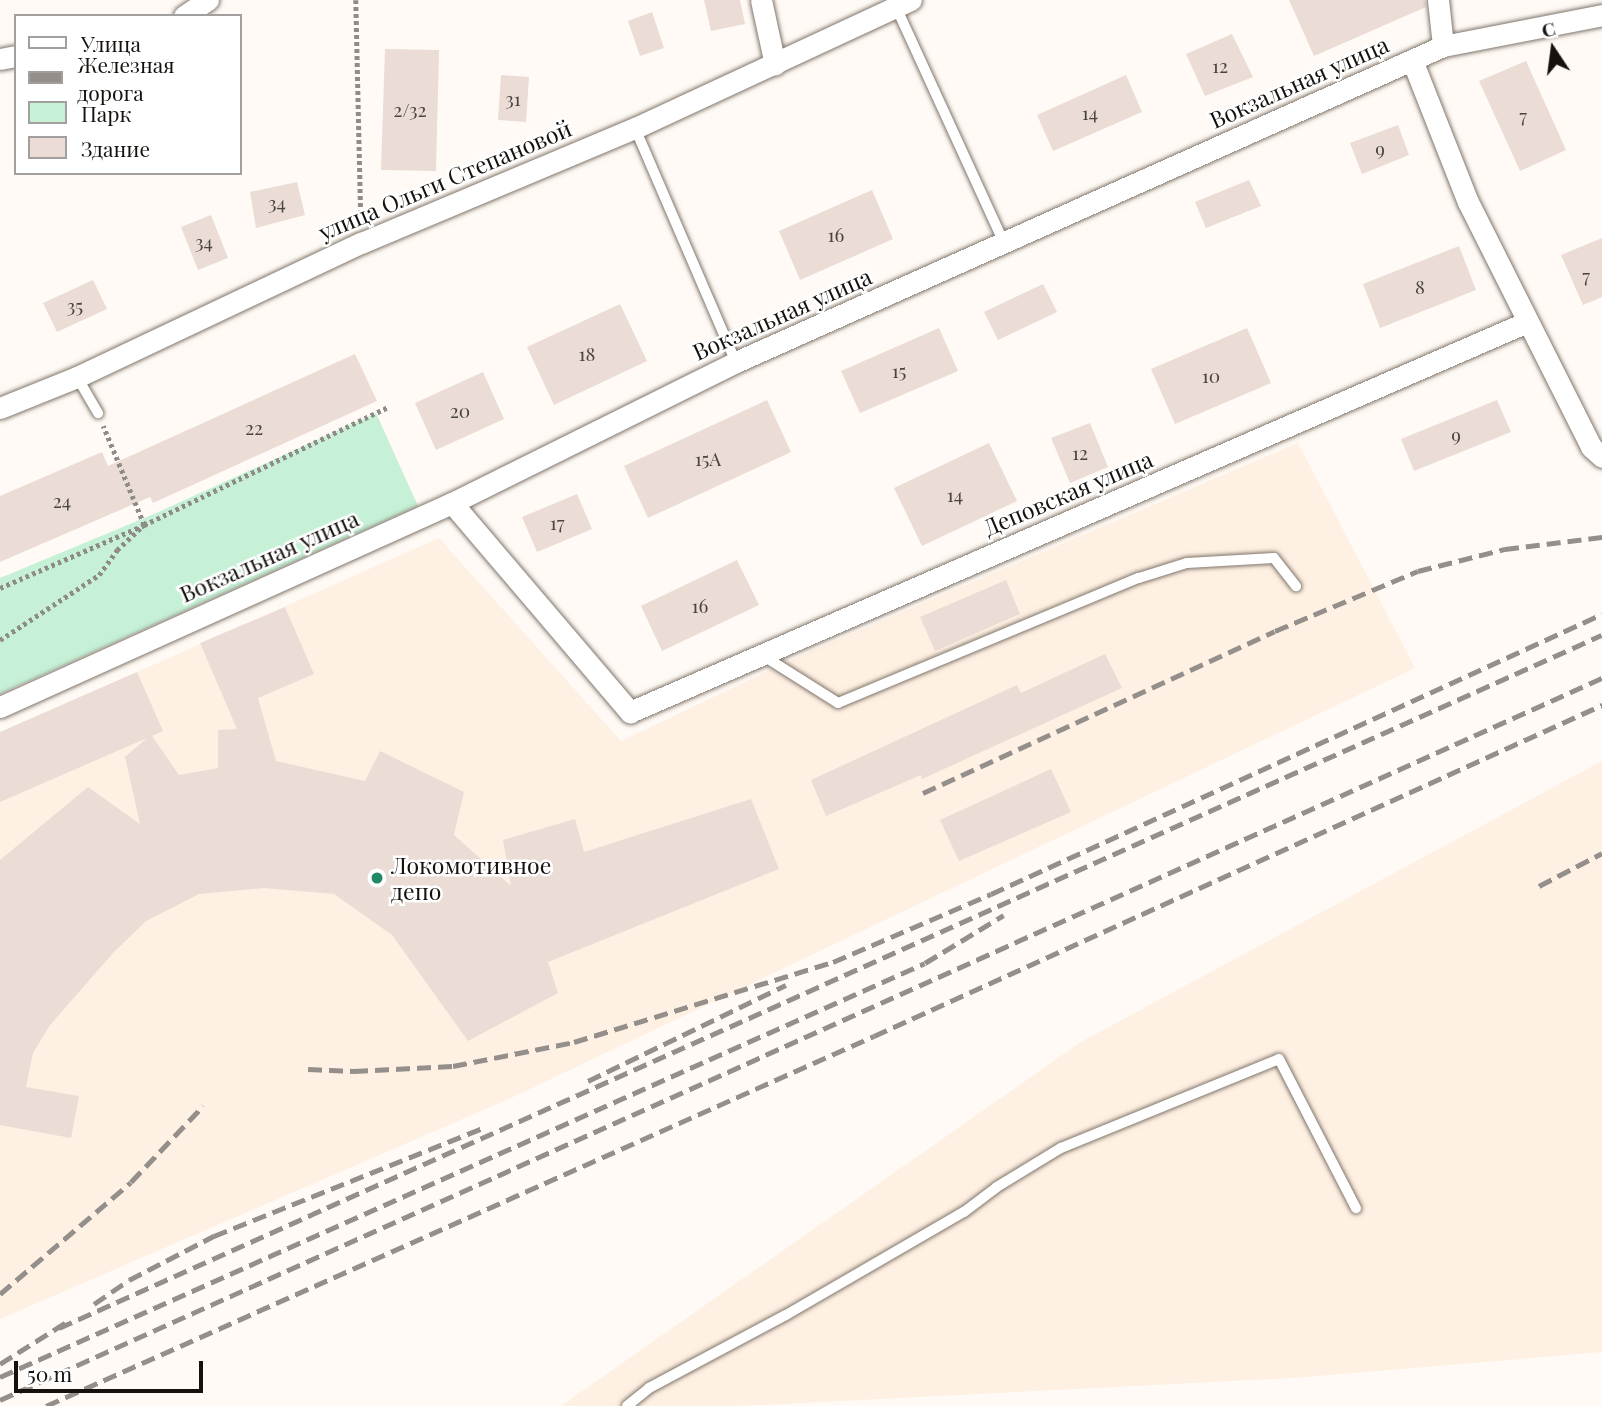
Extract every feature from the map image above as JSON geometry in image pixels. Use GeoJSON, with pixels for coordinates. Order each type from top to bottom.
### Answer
{"type":"FeatureCollection","features":[{"type":"Feature","properties":{"kind":"street"},"geometry":{"type":"LineString","coordinates":[[187,14],[208,0]]}},
{"type":"Feature","properties":{"kind":"street"},"geometry":{"type":"LineString","coordinates":[[761,0],[775,65]]}},
{"type":"Feature","properties":{"kind":"street"},"geometry":{"type":"LineString","coordinates":[[1438,0],[1443,46]]}},
{"type":"Feature","properties":{"kind":"street","name":"улица Ольги Степановой"},"geometry":{"type":"LineString","coordinates":[[0,408],[77,377],[361,243],[635,128],[903,4]]}},
{"type":"Feature","properties":{"kind":"street","name":"Вокзальная улица"},"geometry":{"type":"LineString","coordinates":[[0,707],[452,503],[736,362],[1443,46],[1602,15]]}},
{"type":"Feature","properties":{"kind":"street"},"geometry":{"type":"LineString","coordinates":[[1412,60],[1468,202],[1527,322],[1597,452]]}},
{"type":"Feature","properties":{"kind":"street","name":"Деповская улица"},"geometry":{"type":"LineString","coordinates":[[452,503],[630,712],[1527,322]]}},
{"type":"Feature","properties":{"kind":"lane"},"geometry":{"type":"LineString","coordinates":[[903,4],[1004,243]]}},
{"type":"Feature","properties":{"kind":"lane"},"geometry":{"type":"LineString","coordinates":[[635,128],[736,362]]}},
{"type":"Feature","properties":{"kind":"lane"},"geometry":{"type":"LineString","coordinates":[[77,377],[98,413]]}},
{"type":"Feature","properties":{"kind":"lane"},"geometry":{"type":"LineString","coordinates":[[762,655],[838,703],[1139,578],[1187,563],[1273,558],[1296,586]]}},
{"type":"Feature","properties":{"kind":"lane"},"geometry":{"type":"LineString","coordinates":[[628,1406],[649,1388],[786,1315],[964,1212],[997,1187],[1061,1147],[1279,1059],[1356,1208]]}},
{"type":"Feature","properties":{"kind":"path"},"geometry":{"type":"LineString","coordinates":[[356,0],[361,243]]}},
{"type":"Feature","properties":{"kind":"path"},"geometry":{"type":"LineString","coordinates":[[0,588],[144,525],[388,407]]}},
{"type":"Feature","properties":{"kind":"path"},"geometry":{"type":"LineString","coordinates":[[98,413],[144,525]]}},
{"type":"Feature","properties":{"kind":"path"},"geometry":{"type":"LineString","coordinates":[[0,640],[99,575],[117,550],[144,525]]}},
{"type":"Feature","properties":{"kind":"shaded area"},"geometry":{"type":"Polygon","coordinates":[[[1298,443],[1415,668],[511,1098],[0,1319],[0,733],[439,538],[621,741],[802,655],[1298,443]]]}},
{"type":"Feature","properties":{"kind":"shaded area"},"geometry":{"type":"Polygon","coordinates":[[[1602,761],[1602,1352],[1294,1378],[740,1406],[561,1406],[1081,1042],[1602,761]]]}},
{"type":"Feature","properties":{"kind":"green space"},"geometry":{"type":"Polygon","coordinates":[[[376,413],[418,506],[0,694],[0,578],[154,514],[376,413]]]}},
{"type":"Feature","properties":{"kind":"building"},"geometry":{"type":"Polygon","coordinates":[[[704,0],[740,0],[745,24],[711,31],[704,0]]]}},
{"type":"Feature","properties":{"kind":"building"},"geometry":{"type":"Polygon","coordinates":[[[1289,0],[1425,0],[1426,7],[1314,56],[1289,0]]]}},
{"type":"Feature","properties":{"kind":"building"},"geometry":{"type":"Polygon","coordinates":[[[652,12],[664,48],[640,56],[628,21],[652,12]]]}},
{"type":"Feature","properties":{"kind":"building"},"geometry":{"type":"Polygon","coordinates":[[[1232,34],[1253,77],[1205,96],[1186,54],[1232,34]]]}},
{"type":"Feature","properties":{"kind":"building"},"geometry":{"type":"Polygon","coordinates":[[[385,49],[439,50],[436,171],[381,170],[385,49]]]}},
{"type":"Feature","properties":{"kind":"building"},"geometry":{"type":"Polygon","coordinates":[[[1526,61],[1566,150],[1520,171],[1479,81],[1526,61]]]}},
{"type":"Feature","properties":{"kind":"building"},"geometry":{"type":"Polygon","coordinates":[[[501,75],[529,77],[526,122],[498,120],[501,75]]]}},
{"type":"Feature","properties":{"kind":"building"},"geometry":{"type":"Polygon","coordinates":[[[1126,75],[1142,112],[1053,151],[1037,115],[1126,75]]]}},
{"type":"Feature","properties":{"kind":"building"},"geometry":{"type":"Polygon","coordinates":[[[1398,125],[1409,155],[1362,174],[1350,143],[1398,125]]]}},
{"type":"Feature","properties":{"kind":"building"},"geometry":{"type":"Polygon","coordinates":[[[1249,180],[1261,206],[1206,228],[1195,202],[1249,180]]]}},
{"type":"Feature","properties":{"kind":"building"},"geometry":{"type":"Polygon","coordinates":[[[297,182],[305,215],[256,228],[250,192],[297,182]]]}},
{"type":"Feature","properties":{"kind":"building"},"geometry":{"type":"Polygon","coordinates":[[[872,190],[893,239],[800,280],[779,231],[872,190]]]}},
{"type":"Feature","properties":{"kind":"building"},"geometry":{"type":"Polygon","coordinates":[[[211,215],[228,258],[198,270],[181,227],[211,215]]]}},
{"type":"Feature","properties":{"kind":"building"},"geometry":{"type":"Polygon","coordinates":[[[1602,238],[1602,297],[1583,305],[1561,255],[1602,238]]]}},
{"type":"Feature","properties":{"kind":"building"},"geometry":{"type":"Polygon","coordinates":[[[1459,246],[1476,290],[1380,328],[1363,284],[1459,246]]]}},
{"type":"Feature","properties":{"kind":"building"},"geometry":{"type":"Polygon","coordinates":[[[93,280],[107,309],[57,332],[43,303],[93,280]]]}},
{"type":"Feature","properties":{"kind":"building"},"geometry":{"type":"Polygon","coordinates":[[[1043,284],[1057,312],[998,340],[984,312],[1043,284]]]}},
{"type":"Feature","properties":{"kind":"building"},"geometry":{"type":"Polygon","coordinates":[[[620,304],[647,361],[554,405],[527,347],[620,304]]]}},
{"type":"Feature","properties":{"kind":"building"},"geometry":{"type":"Polygon","coordinates":[[[939,328],[958,371],[860,413],[841,371],[939,328]]]}},
{"type":"Feature","properties":{"kind":"building"},"geometry":{"type":"Polygon","coordinates":[[[1247,328],[1271,383],[1175,424],[1151,369],[1247,328]]]}},
{"type":"Feature","properties":{"kind":"building"},"geometry":{"type":"Polygon","coordinates":[[[355,354],[377,401],[153,503],[150,497],[0,562],[0,496],[102,452],[108,466],[355,354]]]}},
{"type":"Feature","properties":{"kind":"building"},"geometry":{"type":"Polygon","coordinates":[[[483,372],[504,419],[436,450],[415,403],[483,372]]]}},
{"type":"Feature","properties":{"kind":"building"},"geometry":{"type":"Polygon","coordinates":[[[767,400],[791,452],[648,518],[624,466],[767,400]]]}},
{"type":"Feature","properties":{"kind":"building"},"geometry":{"type":"Polygon","coordinates":[[[1497,400],[1511,432],[1414,471],[1401,439],[1497,400]]]}},
{"type":"Feature","properties":{"kind":"building"},"geometry":{"type":"Polygon","coordinates":[[[1090,423],[1108,467],[1070,483],[1051,438],[1090,423]]]}},
{"type":"Feature","properties":{"kind":"building"},"geometry":{"type":"Polygon","coordinates":[[[989,443],[1017,501],[922,546],[894,488],[989,443]]]}},
{"type":"Feature","properties":{"kind":"building"},"geometry":{"type":"Polygon","coordinates":[[[577,494],[592,529],[537,552],[522,517],[577,494]]]}},
{"type":"Feature","properties":{"kind":"building"},"geometry":{"type":"Polygon","coordinates":[[[737,560],[759,605],[662,651],[641,606],[737,560]]]}},
{"type":"Feature","properties":{"kind":"building"},"geometry":{"type":"Polygon","coordinates":[[[1006,580],[1020,614],[935,651],[920,617],[1006,580]]]}},
{"type":"Feature","properties":{"kind":"building","name":"Локомотивное депо"},"geometry":{"type":"Polygon","coordinates":[[[285,607],[314,674],[258,698],[276,761],[365,781],[380,751],[464,792],[454,835],[511,886],[503,840],[575,819],[584,852],[751,799],[779,869],[548,962],[558,993],[468,1041],[392,935],[334,894],[264,888],[199,894],[146,921],[113,953],[50,1025],[33,1053],[26,1087],[79,1096],[71,1138],[0,1125],[0,860],[88,787],[140,824],[125,757],[147,738],[0,802],[0,732],[137,672],[163,731],[152,736],[179,775],[218,768],[218,730],[237,729],[200,643],[285,607]]]}},
{"type":"Feature","properties":{"kind":"building"},"geometry":{"type":"Polygon","coordinates":[[[1105,654],[1122,688],[922,779],[921,775],[826,816],[811,780],[1017,685],[1021,693],[1105,654]]]}},
{"type":"Feature","properties":{"kind":"building"},"geometry":{"type":"Polygon","coordinates":[[[1051,769],[1071,812],[959,861],[940,820],[1051,769]]]}},
{"type":"Feature","properties":{"kind":"railway"},"geometry":{"type":"LineString","coordinates":[[923,793],[1275,631],[1418,571],[1505,549],[1602,537]]}},
{"type":"Feature","properties":{"kind":"railway"},"geometry":{"type":"LineString","coordinates":[[308,1069],[354,1071],[453,1066],[574,1042],[833,962],[991,894],[1602,614]]}},
{"type":"Feature","properties":{"kind":"railway"},"geometry":{"type":"LineString","coordinates":[[59,1328],[1602,635]]}},
{"type":"Feature","properties":{"kind":"railway"},"geometry":{"type":"LineString","coordinates":[[0,1400],[1602,678]]}},
{"type":"Feature","properties":{"kind":"railway"},"geometry":{"type":"LineString","coordinates":[[46,1406],[874,1036],[1602,705]]}},
{"type":"Feature","properties":{"kind":"railway"},"geometry":{"type":"LineString","coordinates":[[1539,886],[1602,853]]}},
{"type":"Feature","properties":{"kind":"railway"},"geometry":{"type":"LineString","coordinates":[[0,1377],[925,963],[1004,915]]}},
{"type":"Feature","properties":{"kind":"railway"},"geometry":{"type":"LineString","coordinates":[[588,1081],[786,985]]}},
{"type":"Feature","properties":{"kind":"railway"},"geometry":{"type":"LineString","coordinates":[[0,1294],[131,1182],[203,1106]]}},
{"type":"Feature","properties":{"kind":"railway"},"geometry":{"type":"LineString","coordinates":[[94,1304],[129,1280],[214,1236],[485,1127]]}},
{"type":"Feature","properties":{"kind":"railway"},"geometry":{"type":"LineString","coordinates":[[0,1364],[65,1323]]}},
{"type":"Feature","properties":{"kind":"place","name":"Локомотивное депо"},"geometry":{"type":"Point","coordinates":[377,878]}}]}
